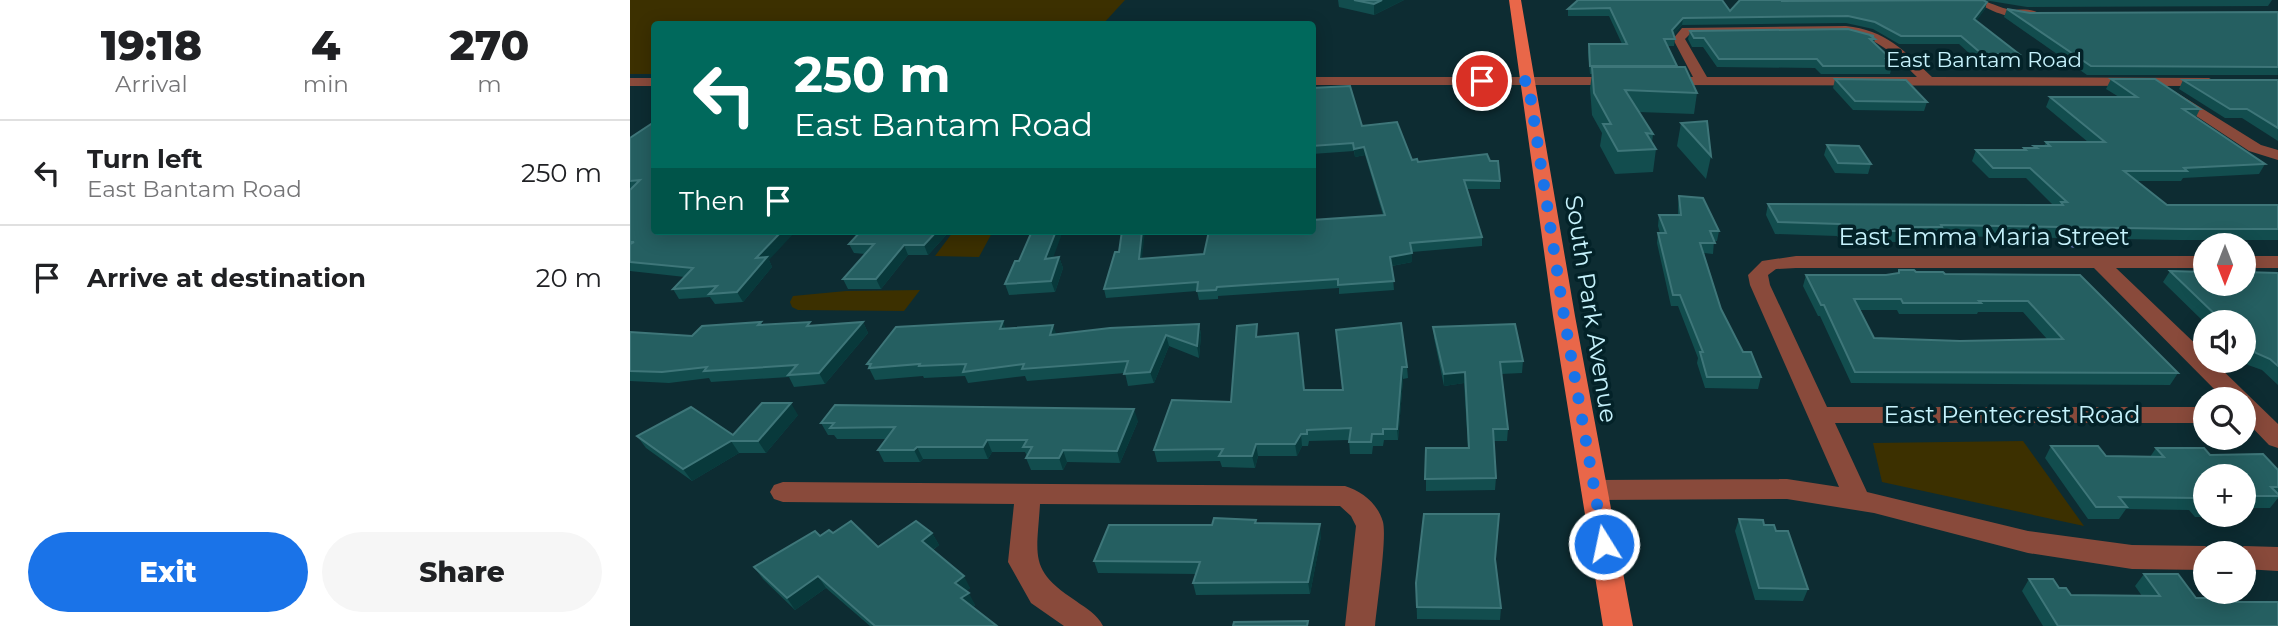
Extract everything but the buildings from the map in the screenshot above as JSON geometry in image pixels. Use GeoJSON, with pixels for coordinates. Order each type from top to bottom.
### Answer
{"type":"FeatureCollection","features":[{"type":"Feature","properties":{"kind":"main road","name":"South Park Avenue"},"geometry":{"type":"LineString","coordinates":[[1515,0],[1564,316],[1618,626]]}},
{"type":"Feature","properties":{"kind":"street"},"geometry":{"type":"LineString","coordinates":[[1980,0],[2004,14],[2049,14]]}},
{"type":"Feature","properties":{"kind":"street"},"geometry":{"type":"LineString","coordinates":[[1702,81],[1679,39],[1680,31],[1872,31],[1928,81]]}},
{"type":"Feature","properties":{"kind":"street"},"geometry":{"type":"LineString","coordinates":[[1316,81],[1627,81]]}},
{"type":"Feature","properties":{"kind":"street","name":"East Bantam Road"},"geometry":{"type":"LineString","coordinates":[[1652,81],[2219,82]]}},
{"type":"Feature","properties":{"kind":"street"},"geometry":{"type":"LineString","coordinates":[[630,82],[651,82]]}},
{"type":"Feature","properties":{"kind":"street"},"geometry":{"type":"LineString","coordinates":[[2154,82],[2273,157]]}},
{"type":"Feature","properties":{"kind":"street","name":"East Emma Maria Street"},"geometry":{"type":"LineString","coordinates":[[1818,415],[1760,285],[1758,275],[1763,267],[1774,263],[1796,262],[2193,262]]}},
{"type":"Feature","properties":{"kind":"street"},"geometry":{"type":"LineString","coordinates":[[2099,262],[2224,387]]}},
{"type":"Feature","properties":{"kind":"street"},"geometry":{"type":"LineString","coordinates":[[2256,262],[2278,262]]}},
{"type":"Feature","properties":{"kind":"street"},"geometry":{"type":"LineString","coordinates":[[1818,415],[1858,501]]}},
{"type":"Feature","properties":{"kind":"street","name":"East Pentecrest Road"},"geometry":{"type":"LineString","coordinates":[[1818,415],[2193,415]]}},
{"type":"Feature","properties":{"kind":"street"},"geometry":{"type":"LineString","coordinates":[[2256,418],[2278,439]]}},
{"type":"Feature","properties":{"kind":"street"},"geometry":{"type":"LineString","coordinates":[[1594,490],[1787,489],[1858,501],[2028,542],[2132,557],[2193,558]]}},
{"type":"Feature","properties":{"kind":"street"},"geometry":{"type":"LineString","coordinates":[[783,492],[1345,496],[1359,505],[1368,516],[1370,526],[1360,626]]}},
{"type":"Feature","properties":{"kind":"street"},"geometry":{"type":"LineString","coordinates":[[1028,492],[1021,562],[1041,594],[1088,626]]}},
{"type":"Feature","properties":{"kind":"street"},"geometry":{"type":"LineString","coordinates":[[2256,558],[2278,559]]}},
{"type":"Feature","properties":{"kind":"shaded area"},"geometry":{"type":"Polygon","coordinates":[[[630,0],[1125,0],[1106,21],[651,21],[651,74],[630,74],[630,0]]]}},
{"type":"Feature","properties":{"kind":"shaded area"},"geometry":{"type":"Polygon","coordinates":[[[951,235],[991,235],[979,257],[935,256],[951,235]]]}},
{"type":"Feature","properties":{"kind":"shaded area"},"geometry":{"type":"Polygon","coordinates":[[[920,290],[904,311],[798,310],[792,307],[790,302],[793,296],[846,291],[920,290]]]}},
{"type":"Feature","properties":{"kind":"shaded area"},"geometry":{"type":"Polygon","coordinates":[[[2023,441],[2084,526],[1882,482],[1873,443],[2023,441]]]}},
{"type":"Feature","properties":{"kind":"waterway"},"geometry":{"type":"LineString","coordinates":[[2061,232],[2073,244]]}},
{"type":"Feature","properties":{"kind":"route"},"geometry":{"type":"LineString","coordinates":[[1482,81],[1528,81],[1564,316],[1604,544]]}}]}
